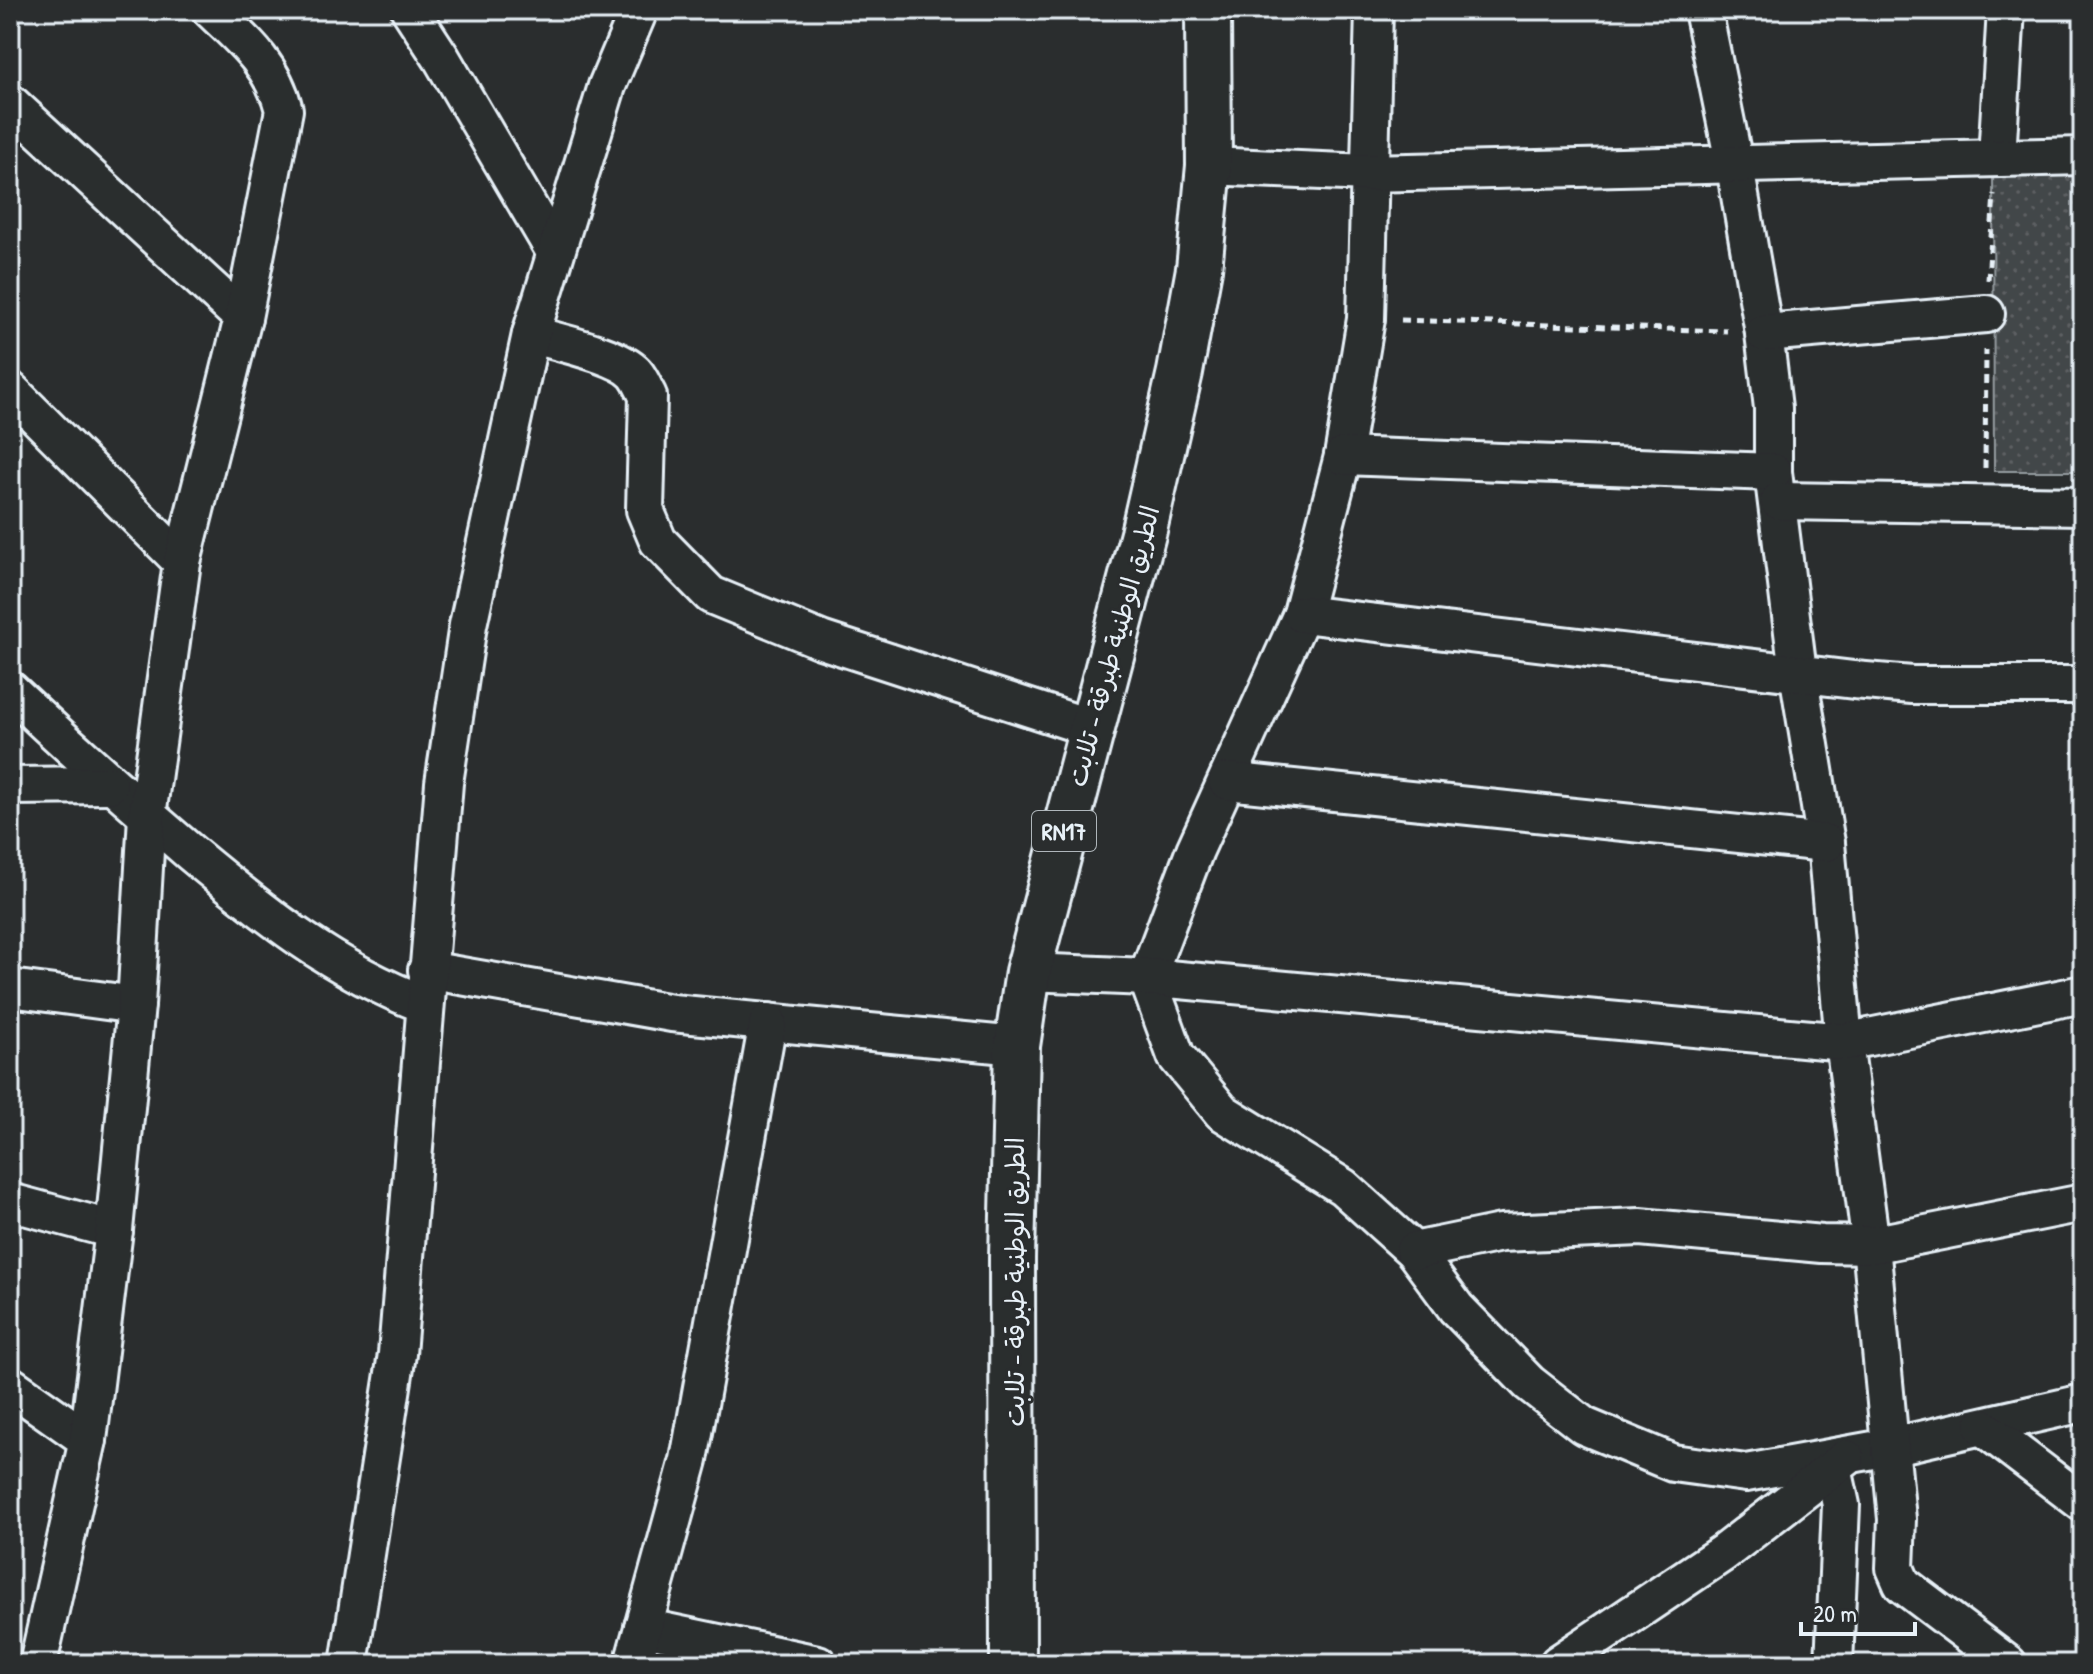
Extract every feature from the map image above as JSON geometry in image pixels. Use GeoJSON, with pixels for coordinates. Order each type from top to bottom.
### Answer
{"type":"FeatureCollection","features":[{"type":"Feature","properties":{"kind":"main road","name":"الطريق الوطنية طبرقة - تلابت"},"geometry":{"type":"LineString","coordinates":[[1013,1664],[1012,1258],[1017,1046],[1028,972],[1143,534],[1180,372],[1199,269],[1209,166],[1208,10]]}},
{"type":"Feature","properties":{"kind":"street"},"geometry":{"type":"LineString","coordinates":[[38,1664],[88,1440],[114,1230],[136,1005],[147,816],[182,562],[243,318],[284,110],[279,89],[264,60],[211,10]]}},
{"type":"Feature","properties":{"kind":"street"},"geometry":{"type":"LineString","coordinates":[[410,10],[555,252]]}},
{"type":"Feature","properties":{"kind":"street"},"geometry":{"type":"LineString","coordinates":[[349,1664],[397,1354],[444,783],[468,625],[531,334],[607,86],[639,10]]}},
{"type":"Feature","properties":{"kind":"street"},"geometry":{"type":"LineString","coordinates":[[1374,10],[1367,173],[1366,319],[1343,456],[1302,614],[1195,850],[1147,977],[1176,1056],[1222,1112],[1343,1187],[1414,1251],[1456,1308],[1529,1383],[1584,1426],[1673,1463],[1746,1473],[1842,1461],[2083,1403]]}},
{"type":"Feature","properties":{"kind":"street"},"geometry":{"type":"LineString","coordinates":[[1703,10],[1764,333],[1773,408],[1776,486],[1798,672],[1826,843],[1844,1042],[1871,1245],[1897,1519],[1895,1568],[1902,1584],[2008,1664]]}},
{"type":"Feature","properties":{"kind":"street"},"geometry":{"type":"LineString","coordinates":[[1997,157],[2006,10]]}},
{"type":"Feature","properties":{"kind":"street"},"geometry":{"type":"LineString","coordinates":[[10,103],[243,318]]}},
{"type":"Feature","properties":{"kind":"street"},"geometry":{"type":"LineString","coordinates":[[1209,166],[1367,173],[1735,167],[2083,156]]}},
{"type":"Feature","properties":{"kind":"street"},"geometry":{"type":"LineString","coordinates":[[1764,333],[1986,314]]}},
{"type":"Feature","properties":{"kind":"street"},"geometry":{"type":"LineString","coordinates":[[531,334],[634,371],[648,396],[645,510],[665,550],[711,595],[821,640],[1091,728]]}},
{"type":"Feature","properties":{"kind":"street"},"geometry":{"type":"LineString","coordinates":[[10,390],[182,562]]}},
{"type":"Feature","properties":{"kind":"street"},"geometry":{"type":"LineString","coordinates":[[1343,456],[2083,506]]}},
{"type":"Feature","properties":{"kind":"street"},"geometry":{"type":"LineString","coordinates":[[1302,614],[1912,685],[2083,685]]}},
{"type":"Feature","properties":{"kind":"street"},"geometry":{"type":"LineString","coordinates":[[10,690],[109,785],[263,913],[327,957],[387,990],[426,987],[1017,1046]]}},
{"type":"Feature","properties":{"kind":"street"},"geometry":{"type":"LineString","coordinates":[[1227,781],[1826,843]]}},
{"type":"Feature","properties":{"kind":"street"},"geometry":{"type":"LineString","coordinates":[[10,786],[109,785]]}},
{"type":"Feature","properties":{"kind":"street"},"geometry":{"type":"LineString","coordinates":[[1028,972],[1147,977],[1844,1042],[2083,994]]}},
{"type":"Feature","properties":{"kind":"street"},"geometry":{"type":"LineString","coordinates":[[10,988],[136,1005]]}},
{"type":"Feature","properties":{"kind":"street"},"geometry":{"type":"LineString","coordinates":[[633,1664],[689,1460],[768,1022]]}},
{"type":"Feature","properties":{"kind":"street"},"geometry":{"type":"LineString","coordinates":[[10,1202],[114,1230]]}},
{"type":"Feature","properties":{"kind":"street"},"geometry":{"type":"LineString","coordinates":[[1414,1251],[1501,1233],[1640,1227],[1822,1244],[1871,1245],[2083,1203]]}},
{"type":"Feature","properties":{"kind":"street"},"geometry":{"type":"LineString","coordinates":[[10,1385],[88,1440]]}},
{"type":"Feature","properties":{"kind":"street"},"geometry":{"type":"LineString","coordinates":[[1983,1427],[2083,1503]]}},
{"type":"Feature","properties":{"kind":"street"},"geometry":{"type":"LineString","coordinates":[[1558,1664],[1723,1553],[1842,1461]]}},
{"type":"Feature","properties":{"kind":"street"},"geometry":{"type":"LineString","coordinates":[[1834,1664],[1842,1461]]}},
{"type":"Feature","properties":{"kind":"street"},"geometry":{"type":"LineString","coordinates":[[643,1627],[818,1664]]}},
{"type":"Feature","properties":{"kind":"street"},"geometry":{"type":"LineString","coordinates":[[10,1656],[19,1664]]}},
{"type":"Feature","properties":{"kind":"path"},"geometry":{"type":"LineString","coordinates":[[1366,319],[1764,333]]}},
{"type":"Feature","properties":{"kind":"shaded area"},"geometry":{"type":"Polygon","coordinates":[[[2083,153],[2083,471],[1994,471],[1993,154],[2083,153]]]}}]}
